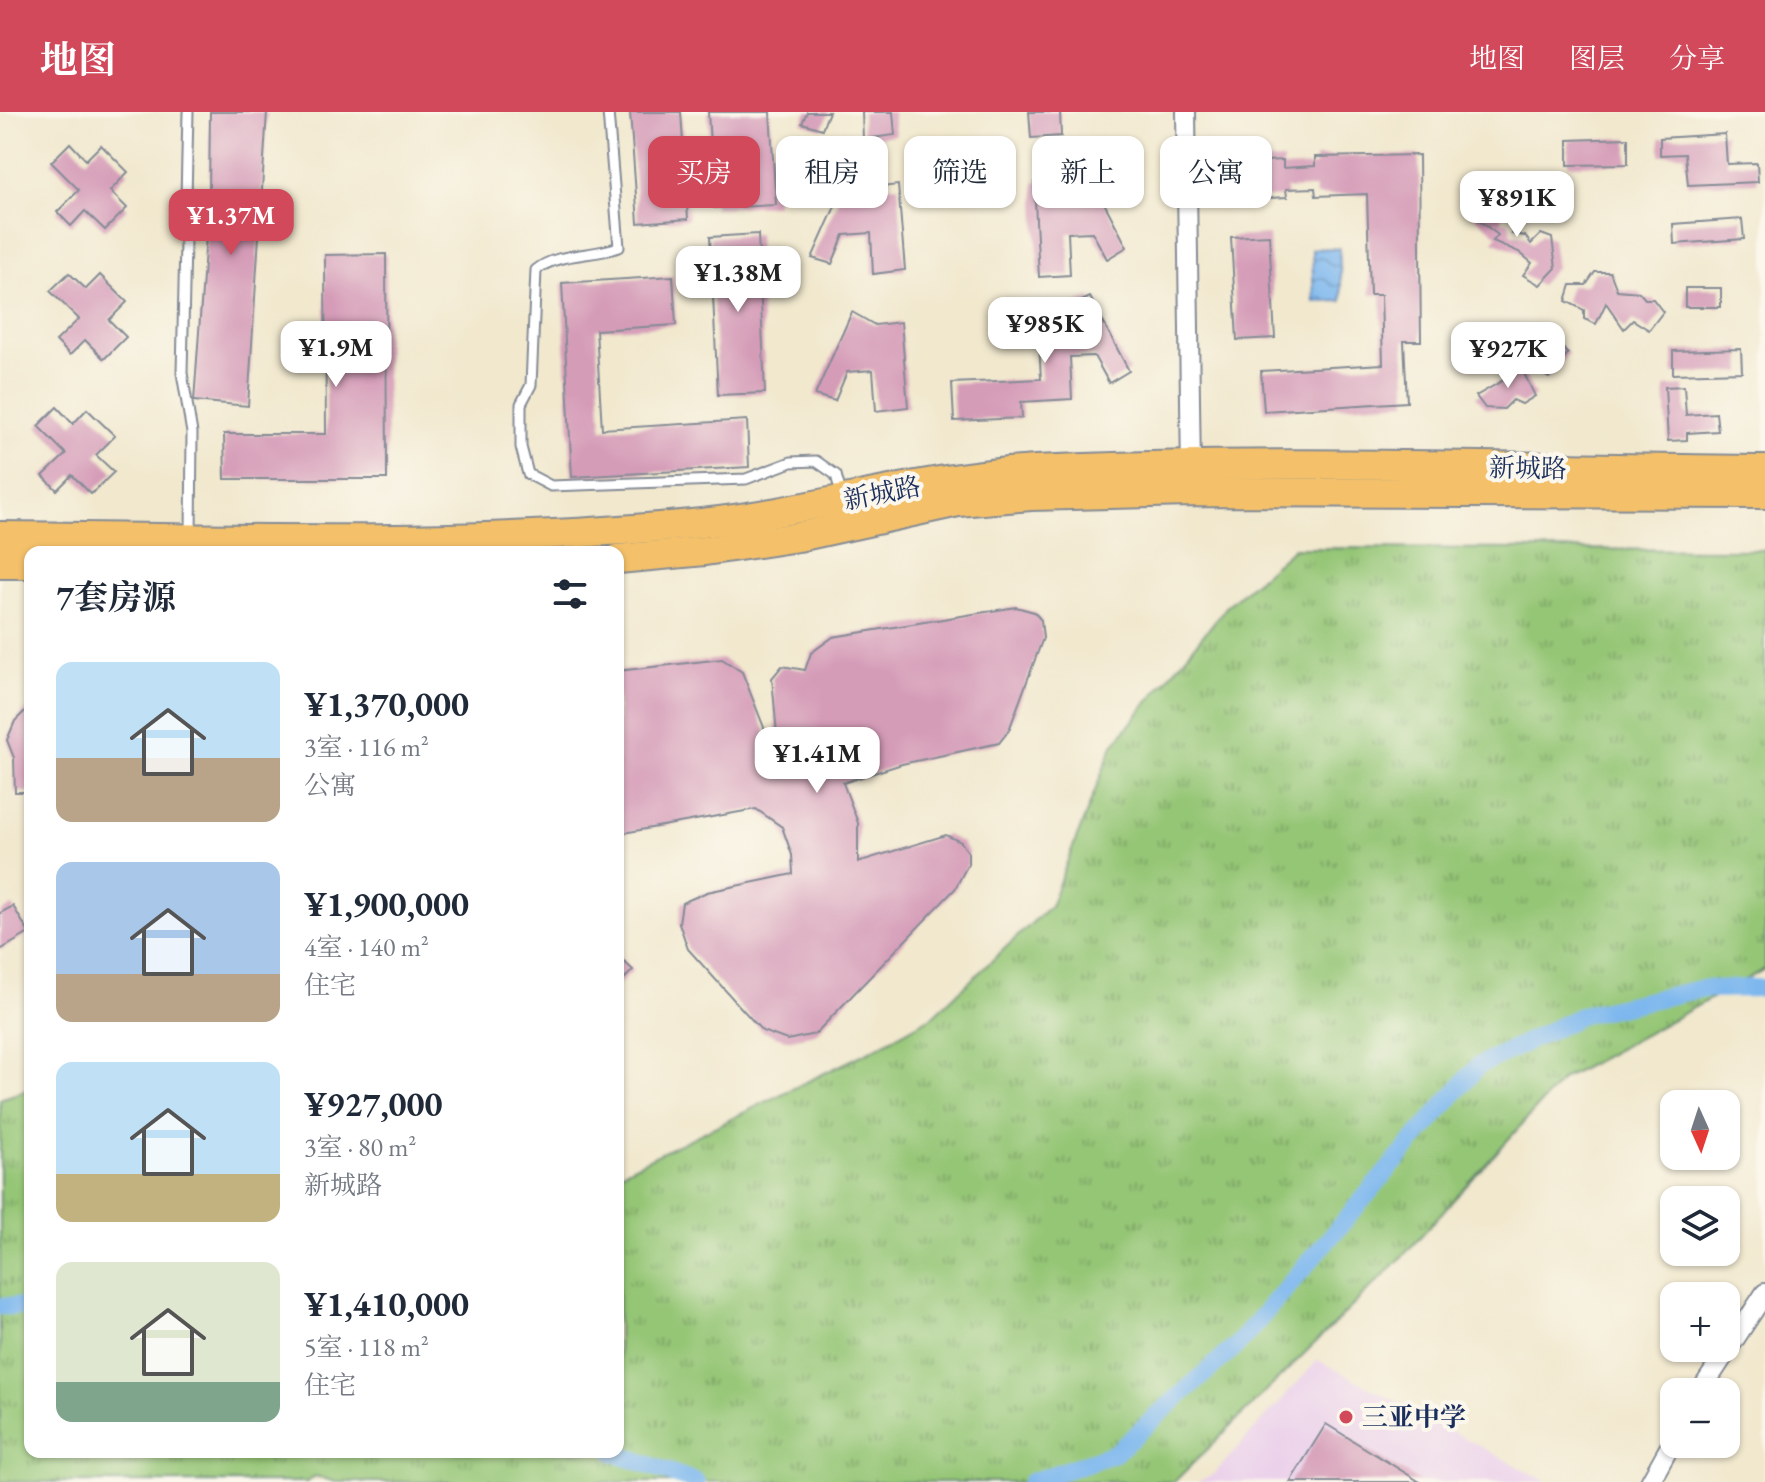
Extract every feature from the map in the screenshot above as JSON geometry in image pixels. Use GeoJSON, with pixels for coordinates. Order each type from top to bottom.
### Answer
{"type":"FeatureCollection","features":[{"type":"Feature","properties":{"kind":"main road","name":"新城路"},"geometry":{"type":"LineString","coordinates":[[624,558],[705,551],[798,537],[958,502],[1191,478],[1765,470]]}},
{"type":"Feature","properties":{"kind":"main road","name":"新城路"},"geometry":{"type":"LineString","coordinates":[[0,536],[329,539],[623,530],[787,512],[1002,473],[1765,494]]}},
{"type":"Feature","properties":{"kind":"main road"},"geometry":{"type":"LineString","coordinates":[[0,564],[24,564]]}},
{"type":"Feature","properties":{"kind":"street"},"geometry":{"type":"LineString","coordinates":[[1186,112],[1191,478]]}},
{"type":"Feature","properties":{"kind":"street"},"geometry":{"type":"LineString","coordinates":[[1709,1378],[1765,1293]]}},
{"type":"Feature","properties":{"kind":"street"},"geometry":{"type":"LineString","coordinates":[[1650,1482],[1663,1458]]}},
{"type":"Feature","properties":{"kind":"lane"},"geometry":{"type":"LineString","coordinates":[[188,112],[182,373],[192,433],[191,538]]}},
{"type":"Feature","properties":{"kind":"lane"},"geometry":{"type":"LineString","coordinates":[[608,112],[619,247],[598,255],[548,260],[536,270],[531,385],[521,404],[521,447],[528,474],[551,486],[746,479],[791,462],[816,461],[836,475],[843,500]]}},
{"type":"Feature","properties":{"kind":"shaded area","name":"三亚中学"},"geometry":{"type":"Polygon","coordinates":[[[1318,1360],[1547,1482],[1197,1482],[1214,1474],[1318,1360]]]}},
{"type":"Feature","properties":{"kind":"green space"},"geometry":{"type":"Polygon","coordinates":[[[1294,548],[1765,550],[1765,969],[1563,1079],[1400,1259],[1174,1482],[336,1482],[315,1476],[307,1482],[0,1482],[0,1099],[24,1091],[24,1458],[624,1458],[624,1171],[870,1051],[933,1016],[1050,906],[1113,745],[1228,605],[1294,548]]]}},
{"type":"Feature","properties":{"kind":"water"},"geometry":{"type":"Polygon","coordinates":[[[1339,248],[1342,301],[1314,302],[1312,249],[1339,248]]]}},
{"type":"Feature","properties":{"kind":"building"},"geometry":{"type":"Polygon","coordinates":[[[210,112],[267,112],[248,406],[194,401],[209,194],[210,112]]]}},
{"type":"Feature","properties":{"kind":"building"},"geometry":{"type":"Polygon","coordinates":[[[630,112],[681,112],[683,136],[648,136],[648,208],[687,208],[688,219],[638,223],[630,112]]]}},
{"type":"Feature","properties":{"kind":"building"},"geometry":{"type":"Polygon","coordinates":[[[708,112],[770,112],[776,205],[760,206],[760,136],[710,136],[708,112]]]}},
{"type":"Feature","properties":{"kind":"building"},"geometry":{"type":"Polygon","coordinates":[[[807,112],[829,112],[822,129],[802,123],[807,112]]]}},
{"type":"Feature","properties":{"kind":"building"},"geometry":{"type":"Polygon","coordinates":[[[862,112],[893,112],[895,135],[863,136],[862,112]]]}},
{"type":"Feature","properties":{"kind":"building"},"geometry":{"type":"Polygon","coordinates":[[[1029,112],[1060,112],[1061,136],[1031,138],[1029,112]]]}},
{"type":"Feature","properties":{"kind":"building"},"geometry":{"type":"Polygon","coordinates":[[[1725,134],[1727,164],[1757,163],[1758,182],[1688,185],[1685,154],[1660,155],[1660,138],[1725,134]]]}},
{"type":"Feature","properties":{"kind":"building"},"geometry":{"type":"Polygon","coordinates":[[[1628,138],[1628,164],[1568,165],[1568,140],[1628,138]]]}},
{"type":"Feature","properties":{"kind":"building"},"geometry":{"type":"Polygon","coordinates":[[[70,143],[86,160],[101,145],[128,172],[110,191],[127,208],[105,230],[85,211],[71,226],[57,212],[79,190],[51,162],[70,143]]]}},
{"type":"Feature","properties":{"kind":"building"},"geometry":{"type":"Polygon","coordinates":[[[1419,155],[1421,341],[1404,341],[1407,402],[1264,411],[1261,371],[1383,364],[1381,295],[1370,295],[1367,194],[1316,196],[1315,188],[1286,189],[1287,197],[1272,198],[1272,161],[1283,160],[1283,168],[1315,166],[1315,157],[1419,155]]]}},
{"type":"Feature","properties":{"kind":"building"},"geometry":{"type":"Polygon","coordinates":[[[1492,182],[1492,206],[1501,210],[1502,221],[1509,222],[1512,234],[1525,236],[1531,244],[1541,234],[1552,238],[1556,268],[1540,285],[1523,275],[1532,263],[1519,252],[1493,241],[1498,235],[1468,212],[1492,182]]]}},
{"type":"Feature","properties":{"kind":"building"},"geometry":{"type":"Polygon","coordinates":[[[898,185],[905,270],[873,274],[871,233],[844,235],[832,264],[812,258],[834,208],[888,208],[888,186],[898,185]]]}},
{"type":"Feature","properties":{"kind":"building"},"geometry":{"type":"Polygon","coordinates":[[[1035,208],[1107,208],[1127,247],[1107,259],[1092,232],[1068,233],[1070,275],[1039,277],[1035,208]]]}},
{"type":"Feature","properties":{"kind":"building"},"geometry":{"type":"Polygon","coordinates":[[[1742,219],[1744,239],[1674,244],[1673,224],[1742,219]]]}},
{"type":"Feature","properties":{"kind":"building"},"geometry":{"type":"Polygon","coordinates":[[[758,234],[765,393],[718,395],[710,237],[758,234]]]}},
{"type":"Feature","properties":{"kind":"building"},"geometry":{"type":"Polygon","coordinates":[[[1269,235],[1275,338],[1237,340],[1231,237],[1269,235]]]}},
{"type":"Feature","properties":{"kind":"building"},"geometry":{"type":"Polygon","coordinates":[[[386,254],[387,479],[225,479],[224,434],[326,434],[325,255],[386,254]]]}},
{"type":"Feature","properties":{"kind":"building"},"geometry":{"type":"Polygon","coordinates":[[[1595,272],[1610,272],[1617,290],[1639,292],[1645,299],[1653,299],[1663,312],[1649,330],[1633,320],[1624,329],[1606,303],[1596,324],[1584,319],[1584,310],[1566,301],[1571,285],[1586,285],[1595,272]]]}},
{"type":"Feature","properties":{"kind":"building"},"geometry":{"type":"Polygon","coordinates":[[[69,273],[86,289],[100,275],[127,302],[109,320],[126,337],[104,359],[85,340],[70,355],[56,341],[79,319],[50,291],[69,273]]]}},
{"type":"Feature","properties":{"kind":"building"},"geometry":{"type":"Polygon","coordinates":[[[673,276],[676,325],[596,330],[602,429],[747,420],[749,467],[572,477],[562,283],[673,276]]]}},
{"type":"Feature","properties":{"kind":"building"},"geometry":{"type":"Polygon","coordinates":[[[1685,288],[1721,288],[1721,307],[1685,307],[1685,288]]]}},
{"type":"Feature","properties":{"kind":"building"},"geometry":{"type":"Polygon","coordinates":[[[1090,297],[1129,371],[1109,383],[1094,356],[1070,357],[1072,399],[1021,402],[1022,418],[954,421],[952,383],[1041,379],[1037,307],[1069,307],[1090,297]]]}},
{"type":"Feature","properties":{"kind":"building"},"geometry":{"type":"Polygon","coordinates":[[[852,312],[875,325],[901,322],[908,407],[876,411],[873,370],[847,372],[835,401],[815,395],[852,312]]]}},
{"type":"Feature","properties":{"kind":"building"},"geometry":{"type":"Polygon","coordinates":[[[1541,328],[1568,353],[1549,378],[1508,355],[1519,340],[1528,342],[1541,328]]]}},
{"type":"Feature","properties":{"kind":"building"},"geometry":{"type":"Polygon","coordinates":[[[1741,349],[1742,372],[1673,374],[1673,351],[1741,349]]]}},
{"type":"Feature","properties":{"kind":"building"},"geometry":{"type":"Polygon","coordinates":[[[1518,361],[1535,396],[1522,404],[1513,400],[1504,409],[1485,408],[1476,396],[1507,378],[1505,374],[1518,361]]]}},
{"type":"Feature","properties":{"kind":"building"},"geometry":{"type":"Polygon","coordinates":[[[1684,386],[1686,415],[1716,413],[1718,431],[1687,433],[1687,440],[1668,441],[1665,387],[1684,386]]]}},
{"type":"Feature","properties":{"kind":"building"},"geometry":{"type":"Polygon","coordinates":[[[57,407],[73,424],[87,409],[115,436],[96,455],[114,472],[91,494],[72,475],[57,490],[43,476],[66,454],[38,426],[57,407]]]}},
{"type":"Feature","properties":{"kind":"building"},"geometry":{"type":"Polygon","coordinates":[[[1016,607],[1034,612],[1041,620],[1043,638],[1009,730],[999,743],[902,764],[843,783],[858,823],[858,862],[946,835],[961,842],[968,852],[968,864],[955,889],[815,1034],[787,1040],[762,1031],[688,949],[679,923],[682,903],[707,892],[793,874],[792,855],[782,827],[756,809],[624,833],[624,670],[722,659],[742,672],[780,768],[772,678],[782,666],[805,670],[811,653],[833,637],[1016,607]]]}},
{"type":"Feature","properties":{"kind":"building"},"geometry":{"type":"Polygon","coordinates":[[[24,712],[24,792],[15,792],[14,758],[7,740],[15,721],[24,712]]]}},
{"type":"Feature","properties":{"kind":"building"},"geometry":{"type":"Polygon","coordinates":[[[13,906],[24,925],[24,936],[0,950],[0,913],[13,906]]]}},
{"type":"Feature","properties":{"kind":"building"},"geometry":{"type":"Polygon","coordinates":[[[624,962],[633,970],[624,979],[624,962]]]}},
{"type":"Feature","properties":{"kind":"building"},"geometry":{"type":"Polygon","coordinates":[[[1326,1424],[1420,1482],[1290,1482],[1326,1424]]]}},
{"type":"Feature","properties":{"kind":"waterway"},"geometry":{"type":"LineString","coordinates":[[1031,1482],[1115,1453],[1238,1344],[1478,1066],[1582,1015],[1700,989],[1765,988]]}},
{"type":"Feature","properties":{"kind":"waterway"},"geometry":{"type":"LineString","coordinates":[[0,1306],[24,1307]]}},
{"type":"Feature","properties":{"kind":"waterway"},"geometry":{"type":"LineString","coordinates":[[624,1456],[696,1482]]}},
{"type":"Feature","properties":{"kind":"place","name":"三亚中学"},"geometry":{"type":"Point","coordinates":[1346,1417]}}]}
